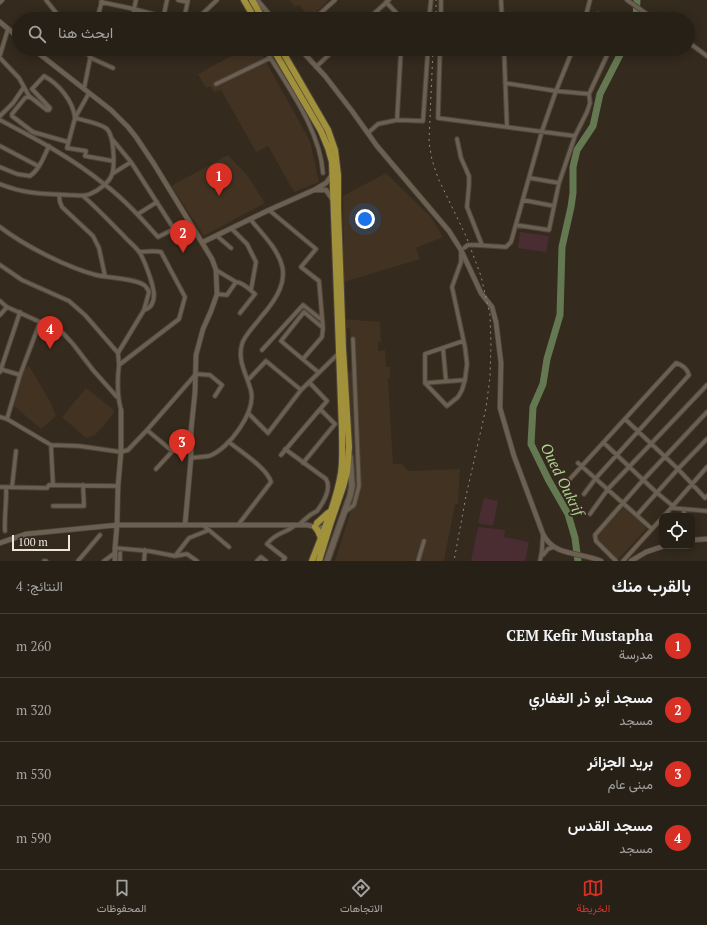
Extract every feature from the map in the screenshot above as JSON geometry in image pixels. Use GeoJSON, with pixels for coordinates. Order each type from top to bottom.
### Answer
{"type":"FeatureCollection","features":[{"type":"Feature","properties":{"kind":"main road"},"geometry":{"type":"LineString","coordinates":[[244,0],[251,12]]}},
{"type":"Feature","properties":{"kind":"main road"},"geometry":{"type":"LineString","coordinates":[[252,0],[259,12]]}},
{"type":"Feature","properties":{"kind":"main road"},"geometry":{"type":"LineString","coordinates":[[280,56],[321,131],[332,162],[332,188],[341,354],[352,486],[345,512],[327,561]]}},
{"type":"Feature","properties":{"kind":"main road"},"geometry":{"type":"LineString","coordinates":[[281,56],[328,130],[337,161],[332,188],[341,354],[341,467],[338,487],[331,509],[319,561]]}},
{"type":"Feature","properties":{"kind":"main road"},"geometry":{"type":"LineString","coordinates":[[312,561],[341,494],[347,472],[349,447]]}},
{"type":"Feature","properties":{"kind":"main road"},"geometry":{"type":"LineString","coordinates":[[338,487],[347,505]]}},
{"type":"Feature","properties":{"kind":"main road"},"geometry":{"type":"LineString","coordinates":[[321,538],[316,525],[331,509]]}},
{"type":"Feature","properties":{"kind":"street"},"geometry":{"type":"LineString","coordinates":[[46,0],[54,12]]}},
{"type":"Feature","properties":{"kind":"street"},"geometry":{"type":"LineString","coordinates":[[133,12],[136,0]]}},
{"type":"Feature","properties":{"kind":"street"},"geometry":{"type":"LineString","coordinates":[[164,12],[167,0]]}},
{"type":"Feature","properties":{"kind":"street"},"geometry":{"type":"LineString","coordinates":[[178,0],[187,1],[185,12]]}},
{"type":"Feature","properties":{"kind":"street"},"geometry":{"type":"LineString","coordinates":[[204,12],[217,0]]}},
{"type":"Feature","properties":{"kind":"street"},"geometry":{"type":"LineString","coordinates":[[257,0],[267,12]]}},
{"type":"Feature","properties":{"kind":"street"},"geometry":{"type":"LineString","coordinates":[[322,12],[335,0]]}},
{"type":"Feature","properties":{"kind":"street"},"geometry":{"type":"LineString","coordinates":[[430,12],[431,0]]}},
{"type":"Feature","properties":{"kind":"street"},"geometry":{"type":"LineString","coordinates":[[441,0],[441,12]]}},
{"type":"Feature","properties":{"kind":"street"},"geometry":{"type":"LineString","coordinates":[[501,0],[502,12]]}},
{"type":"Feature","properties":{"kind":"street"},"geometry":{"type":"LineString","coordinates":[[586,12],[590,0]]}},
{"type":"Feature","properties":{"kind":"street"},"geometry":{"type":"LineString","coordinates":[[626,0],[644,12]]}},
{"type":"Feature","properties":{"kind":"street"},"geometry":{"type":"LineString","coordinates":[[99,12],[101,1],[144,12]]}},
{"type":"Feature","properties":{"kind":"street"},"geometry":{"type":"LineString","coordinates":[[376,12],[388,1],[397,12]]}},
{"type":"Feature","properties":{"kind":"street"},"geometry":{"type":"LineString","coordinates":[[0,22],[12,32]]}},
{"type":"Feature","properties":{"kind":"street"},"geometry":{"type":"LineString","coordinates":[[8,29],[0,56],[19,78],[29,96],[47,110],[50,109],[49,106],[32,89],[42,77],[46,77],[63,91],[74,110],[75,118]]}},
{"type":"Feature","properties":{"kind":"street"},"geometry":{"type":"LineString","coordinates":[[695,47],[707,56]]}},
{"type":"Feature","properties":{"kind":"street"},"geometry":{"type":"LineString","coordinates":[[45,56],[84,90],[111,110],[128,127],[136,137],[203,242],[216,270],[217,294],[198,343],[196,355],[195,392],[191,431],[192,458],[185,525]]}},
{"type":"Feature","properties":{"kind":"street"},"geometry":{"type":"LineString","coordinates":[[306,56],[352,111],[377,146],[463,249],[481,292],[492,307],[496,322],[501,363],[500,408],[514,456],[543,534],[546,540],[554,547],[564,552],[583,555],[601,561]]}},
{"type":"Feature","properties":{"kind":"street"},"geometry":{"type":"LineString","coordinates":[[316,67],[328,56]]}},
{"type":"Feature","properties":{"kind":"street"},"geometry":{"type":"LineString","coordinates":[[397,120],[401,56]]}},
{"type":"Feature","properties":{"kind":"street"},"geometry":{"type":"LineString","coordinates":[[368,133],[378,124],[397,120],[423,121],[428,56]]}},
{"type":"Feature","properties":{"kind":"street"},"geometry":{"type":"LineString","coordinates":[[440,56],[438,118],[575,136]]}},
{"type":"Feature","properties":{"kind":"street"},"geometry":{"type":"LineString","coordinates":[[504,56],[507,127]]}},
{"type":"Feature","properties":{"kind":"street"},"geometry":{"type":"LineString","coordinates":[[463,341],[425,354],[425,383],[447,406],[458,397],[465,380],[466,364],[463,341],[452,287],[461,262],[463,249],[468,245],[506,247],[511,242],[542,131],[570,56]]}},
{"type":"Feature","properties":{"kind":"street"},"geometry":{"type":"LineString","coordinates":[[516,225],[548,230],[559,182],[575,136],[587,112],[590,103],[589,94],[607,56]]}},
{"type":"Feature","properties":{"kind":"street"},"geometry":{"type":"LineString","coordinates":[[84,90],[91,58],[113,68]]}},
{"type":"Feature","properties":{"kind":"street"},"geometry":{"type":"LineString","coordinates":[[216,84],[270,58],[308,121],[322,160],[323,173]]}},
{"type":"Feature","properties":{"kind":"street"},"geometry":{"type":"LineString","coordinates":[[505,83],[556,91],[589,94]]}},
{"type":"Feature","properties":{"kind":"street"},"geometry":{"type":"LineString","coordinates":[[0,116],[13,103],[24,87]]}},
{"type":"Feature","properties":{"kind":"street"},"geometry":{"type":"LineString","coordinates":[[89,93],[75,118],[67,148],[86,151],[84,156],[113,162]]}},
{"type":"Feature","properties":{"kind":"street"},"geometry":{"type":"LineString","coordinates":[[29,96],[25,98],[12,116],[33,132],[68,142]]}},
{"type":"Feature","properties":{"kind":"street"},"geometry":{"type":"LineString","coordinates":[[0,120],[48,146],[105,184],[138,214],[158,237],[174,228],[131,162],[112,140],[107,129],[103,126],[75,118]]}},
{"type":"Feature","properties":{"kind":"street"},"geometry":{"type":"LineString","coordinates":[[457,139],[461,158],[469,176],[466,207],[482,245]]}},
{"type":"Feature","properties":{"kind":"street"},"geometry":{"type":"LineString","coordinates":[[112,140],[112,174]]}},
{"type":"Feature","properties":{"kind":"street"},"geometry":{"type":"LineString","coordinates":[[0,146],[38,166]]}},
{"type":"Feature","properties":{"kind":"street"},"geometry":{"type":"LineString","coordinates":[[0,166],[17,174],[30,176],[34,173],[48,146]]}},
{"type":"Feature","properties":{"kind":"street"},"geometry":{"type":"LineString","coordinates":[[0,184],[26,192],[47,195],[83,196],[90,194],[105,184],[112,174],[131,162]]}},
{"type":"Feature","properties":{"kind":"street"},"geometry":{"type":"LineString","coordinates":[[203,242],[314,190],[326,183],[332,175]]}},
{"type":"Feature","properties":{"kind":"street"},"geometry":{"type":"LineString","coordinates":[[530,178],[559,182]]}},
{"type":"Feature","properties":{"kind":"street"},"geometry":{"type":"LineString","coordinates":[[326,183],[332,188]]}},
{"type":"Feature","properties":{"kind":"street"},"geometry":{"type":"LineString","coordinates":[[314,190],[332,188]]}},
{"type":"Feature","properties":{"kind":"street"},"geometry":{"type":"LineString","coordinates":[[59,195],[62,207],[93,236],[99,248],[104,276]]}},
{"type":"Feature","properties":{"kind":"street"},"geometry":{"type":"LineString","coordinates":[[83,196],[101,212],[139,252],[144,262],[154,299],[152,306],[149,309],[144,310]]}},
{"type":"Feature","properties":{"kind":"street"},"geometry":{"type":"LineString","coordinates":[[523,200],[554,206]]}},
{"type":"Feature","properties":{"kind":"street"},"geometry":{"type":"LineString","coordinates":[[138,214],[157,202]]}},
{"type":"Feature","properties":{"kind":"street"},"geometry":{"type":"LineString","coordinates":[[269,210],[316,249],[301,267],[319,281],[323,328],[322,338],[303,359]]}},
{"type":"Feature","properties":{"kind":"street"},"geometry":{"type":"LineString","coordinates":[[192,458],[209,456],[220,450],[229,442],[249,414],[252,404],[252,392],[240,354],[242,342],[279,294],[284,278],[277,252],[250,219]]}},
{"type":"Feature","properties":{"kind":"street"},"geometry":{"type":"LineString","coordinates":[[0,227],[38,251],[96,275],[144,285],[149,292],[144,310],[118,353],[119,366],[117,383],[118,398],[121,410],[121,452],[115,561]]}},
{"type":"Feature","properties":{"kind":"street"},"geometry":{"type":"LineString","coordinates":[[232,229],[247,244],[256,262],[251,290]]}},
{"type":"Feature","properties":{"kind":"street"},"geometry":{"type":"LineString","coordinates":[[217,236],[232,248]]}},
{"type":"Feature","properties":{"kind":"street"},"geometry":{"type":"LineString","coordinates":[[119,366],[179,319],[185,297],[161,252],[154,250],[139,252]]}},
{"type":"Feature","properties":{"kind":"street"},"geometry":{"type":"LineString","coordinates":[[0,265],[22,280],[69,301],[84,315],[118,353]]}},
{"type":"Feature","properties":{"kind":"street"},"geometry":{"type":"LineString","coordinates":[[216,270],[236,282],[240,282],[255,294],[240,313]]}},
{"type":"Feature","properties":{"kind":"street"},"geometry":{"type":"LineString","coordinates":[[217,294],[227,295],[236,282]]}},
{"type":"Feature","properties":{"kind":"street"},"geometry":{"type":"LineString","coordinates":[[0,301],[7,307],[62,332],[74,344],[93,370],[118,398]]}},
{"type":"Feature","properties":{"kind":"street"},"geometry":{"type":"LineString","coordinates":[[262,350],[303,305],[322,320]]}},
{"type":"Feature","properties":{"kind":"street"},"geometry":{"type":"LineString","coordinates":[[0,314],[7,307]]}},
{"type":"Feature","properties":{"kind":"street"},"geometry":{"type":"LineString","coordinates":[[20,312],[0,370],[20,375]]}},
{"type":"Feature","properties":{"kind":"street"},"geometry":{"type":"LineString","coordinates":[[318,372],[281,341],[304,312],[323,328]]}},
{"type":"Feature","properties":{"kind":"street"},"geometry":{"type":"LineString","coordinates":[[7,419],[20,375],[40,322]]}},
{"type":"Feature","properties":{"kind":"street"},"geometry":{"type":"LineString","coordinates":[[345,512],[354,505],[359,486],[353,339]]}},
{"type":"Feature","properties":{"kind":"street"},"geometry":{"type":"LineString","coordinates":[[443,348],[446,381]]}},
{"type":"Feature","properties":{"kind":"street"},"geometry":{"type":"LineString","coordinates":[[249,414],[268,433],[301,390],[318,372],[341,354]]}},
{"type":"Feature","properties":{"kind":"street"},"geometry":{"type":"LineString","coordinates":[[248,380],[266,361],[301,390]]}},
{"type":"Feature","properties":{"kind":"street"},"geometry":{"type":"LineString","coordinates":[[569,480],[676,363],[680,364],[687,370],[689,375],[596,478],[584,494]]}},
{"type":"Feature","properties":{"kind":"street"},"geometry":{"type":"LineString","coordinates":[[196,374],[210,375],[222,385],[215,396]]}},
{"type":"Feature","properties":{"kind":"street"},"geometry":{"type":"LineString","coordinates":[[0,417],[7,419],[51,444],[121,452],[128,450],[196,374]]}},
{"type":"Feature","properties":{"kind":"street"},"geometry":{"type":"LineString","coordinates":[[425,383],[465,380]]}},
{"type":"Feature","properties":{"kind":"street"},"geometry":{"type":"LineString","coordinates":[[281,455],[327,401],[309,382]]}},
{"type":"Feature","properties":{"kind":"street"},"geometry":{"type":"LineString","coordinates":[[590,514],[608,489],[707,385]]}},
{"type":"Feature","properties":{"kind":"street"},"geometry":{"type":"LineString","coordinates":[[302,463],[335,424],[320,409]]}},
{"type":"Feature","properties":{"kind":"street"},"geometry":{"type":"LineString","coordinates":[[616,561],[596,541],[594,537],[644,479],[707,412]]}},
{"type":"Feature","properties":{"kind":"street"},"geometry":{"type":"LineString","coordinates":[[625,419],[678,469],[705,498],[707,496]]}},
{"type":"Feature","properties":{"kind":"street"},"geometry":{"type":"LineString","coordinates":[[347,421],[356,421]]}},
{"type":"Feature","properties":{"kind":"street"},"geometry":{"type":"LineString","coordinates":[[147,430],[172,451]]}},
{"type":"Feature","properties":{"kind":"street"},"geometry":{"type":"LineString","coordinates":[[156,469],[191,431]]}},
{"type":"Feature","properties":{"kind":"street"},"geometry":{"type":"LineString","coordinates":[[637,516],[656,492],[707,439]]}},
{"type":"Feature","properties":{"kind":"street"},"geometry":{"type":"LineString","coordinates":[[229,442],[264,470],[269,476],[271,482],[238,525]]}},
{"type":"Feature","properties":{"kind":"street"},"geometry":{"type":"LineString","coordinates":[[604,443],[673,507],[707,511]]}},
{"type":"Feature","properties":{"kind":"street"},"geometry":{"type":"LineString","coordinates":[[51,444],[53,485]]}},
{"type":"Feature","properties":{"kind":"street"},"geometry":{"type":"LineString","coordinates":[[283,561],[285,558],[267,544],[272,537],[281,532],[290,530],[316,512],[322,504],[327,492],[328,483],[326,479],[302,463],[285,449]]}},
{"type":"Feature","properties":{"kind":"street"},"geometry":{"type":"LineString","coordinates":[[12,487],[16,451]]}},
{"type":"Feature","properties":{"kind":"street"},"geometry":{"type":"LineString","coordinates":[[578,462],[652,529]]}},
{"type":"Feature","properties":{"kind":"street"},"geometry":{"type":"LineString","coordinates":[[667,513],[707,467]]}},
{"type":"Feature","properties":{"kind":"street"},"geometry":{"type":"LineString","coordinates":[[0,487],[47,488],[49,485],[118,486]]}},
{"type":"Feature","properties":{"kind":"street"},"geometry":{"type":"LineString","coordinates":[[53,506],[84,506],[84,485]]}},
{"type":"Feature","properties":{"kind":"street"},"geometry":{"type":"LineString","coordinates":[[5,531],[4,520],[7,501],[6,487]]}},
{"type":"Feature","properties":{"kind":"street"},"geometry":{"type":"LineString","coordinates":[[683,509],[684,513]]}},
{"type":"Feature","properties":{"kind":"street"},"geometry":{"type":"LineString","coordinates":[[623,561],[659,521]]}},
{"type":"Feature","properties":{"kind":"street"},"geometry":{"type":"LineString","coordinates":[[0,542],[26,534],[118,525],[316,525],[327,527]]}},
{"type":"Feature","properties":{"kind":"street"},"geometry":{"type":"LineString","coordinates":[[203,525],[229,547]]}},
{"type":"Feature","properties":{"kind":"street"},"geometry":{"type":"LineString","coordinates":[[175,556],[189,538],[209,530]]}},
{"type":"Feature","properties":{"kind":"street"},"geometry":{"type":"LineString","coordinates":[[540,559],[543,534]]}},
{"type":"Feature","properties":{"kind":"street"},"geometry":{"type":"LineString","coordinates":[[78,561],[100,535]]}},
{"type":"Feature","properties":{"kind":"street"},"geometry":{"type":"LineString","coordinates":[[695,540],[707,539]]}},
{"type":"Feature","properties":{"kind":"street"},"geometry":{"type":"LineString","coordinates":[[418,561],[424,541]]}},
{"type":"Feature","properties":{"kind":"street"},"geometry":{"type":"LineString","coordinates":[[540,559],[548,549],[554,547]]}},
{"type":"Feature","properties":{"kind":"street"},"geometry":{"type":"LineString","coordinates":[[631,561],[646,552],[659,548]]}},
{"type":"Feature","properties":{"kind":"street"},"geometry":{"type":"LineString","coordinates":[[104,561],[115,550],[145,550],[175,556],[187,554],[197,561]]}},
{"type":"Feature","properties":{"kind":"street"},"geometry":{"type":"LineString","coordinates":[[144,561],[145,550]]}},
{"type":"Feature","properties":{"kind":"street"},"geometry":{"type":"LineString","coordinates":[[120,553],[120,561]]}},
{"type":"Feature","properties":{"kind":"street"},"geometry":{"type":"LineString","coordinates":[[257,561],[261,557],[266,561]]}},
{"type":"Feature","properties":{"kind":"shaded area"},"geometry":{"type":"Polygon","coordinates":[[[289,0],[329,0],[316,12],[305,12],[299,5],[295,7],[289,0]]]}},
{"type":"Feature","properties":{"kind":"shaded area"},"geometry":{"type":"Polygon","coordinates":[[[231,56],[263,56],[310,141],[319,182],[294,192],[268,146],[256,152],[221,90],[214,92],[210,86],[206,88],[198,74],[231,56]]]}},
{"type":"Feature","properties":{"kind":"shaded area"},"geometry":{"type":"Polygon","coordinates":[[[228,155],[247,175],[265,203],[204,236],[171,186],[228,155]]]}},
{"type":"Feature","properties":{"kind":"shaded area"},"geometry":{"type":"Polygon","coordinates":[[[386,173],[431,217],[443,237],[416,248],[420,259],[344,282],[343,196],[386,173]]]}},
{"type":"Feature","properties":{"kind":"shaded area"},"geometry":{"type":"Polygon","coordinates":[[[520,232],[549,236],[546,252],[518,248],[520,232]]]}},
{"type":"Feature","properties":{"kind":"shaded area"},"geometry":{"type":"Polygon","coordinates":[[[344,319],[380,322],[381,342],[378,342],[378,351],[385,350],[386,367],[390,367],[390,378],[388,378],[393,464],[402,464],[409,471],[460,469],[458,504],[455,504],[444,561],[335,561],[351,510],[352,467],[347,372],[352,371],[350,328],[345,328],[344,319]]]}},
{"type":"Feature","properties":{"kind":"shaded area"},"geometry":{"type":"Polygon","coordinates":[[[29,366],[51,403],[56,416],[41,429],[14,406],[22,371],[29,366]]]}},
{"type":"Feature","properties":{"kind":"shaded area"},"geometry":{"type":"Polygon","coordinates":[[[86,388],[114,410],[112,416],[95,435],[86,438],[62,417],[86,388]]]}},
{"type":"Feature","properties":{"kind":"shaded area"},"geometry":{"type":"Polygon","coordinates":[[[484,498],[498,501],[493,526],[478,523],[484,498]]]}},
{"type":"Feature","properties":{"kind":"shaded area"},"geometry":{"type":"Polygon","coordinates":[[[623,506],[643,524],[646,529],[617,561],[593,538],[623,506]]]}},
{"type":"Feature","properties":{"kind":"shaded area"},"geometry":{"type":"Polygon","coordinates":[[[478,527],[505,530],[504,537],[529,542],[525,561],[471,561],[478,527]]]}},
{"type":"Feature","properties":{"kind":"waterway"},"geometry":{"type":"LineString","coordinates":[[636,12],[637,0]]}},
{"type":"Feature","properties":{"kind":"waterway","name":"Oued Oukrif"},"geometry":{"type":"LineString","coordinates":[[578,561],[575,538],[568,514],[548,479],[531,444],[533,407],[543,384],[547,359],[560,315],[562,247],[571,207],[573,193],[573,167],[577,150],[593,126],[600,94],[619,56]]}},
{"type":"Feature","properties":{"kind":"railway"},"geometry":{"type":"LineString","coordinates":[[436,0],[436,12]]}},
{"type":"Feature","properties":{"kind":"railway"},"geometry":{"type":"LineString","coordinates":[[433,56],[429,142],[432,160],[438,178],[466,236],[481,276],[490,315],[490,377],[486,408],[466,496],[454,561]]}},
{"type":"Feature","properties":{"kind":"place","name":"CEM Kefir Mustapha"},"geometry":{"type":"Point","coordinates":[219,196]}},
{"type":"Feature","properties":{"kind":"place","name":"مسجد أبو ذر الغفاري"},"geometry":{"type":"Point","coordinates":[183,253]}},
{"type":"Feature","properties":{"kind":"place","name":"مسجد القدس"},"geometry":{"type":"Point","coordinates":[50,349]}},
{"type":"Feature","properties":{"kind":"place","name":"بريد الجزائر"},"geometry":{"type":"Point","coordinates":[182,462]}}]}
